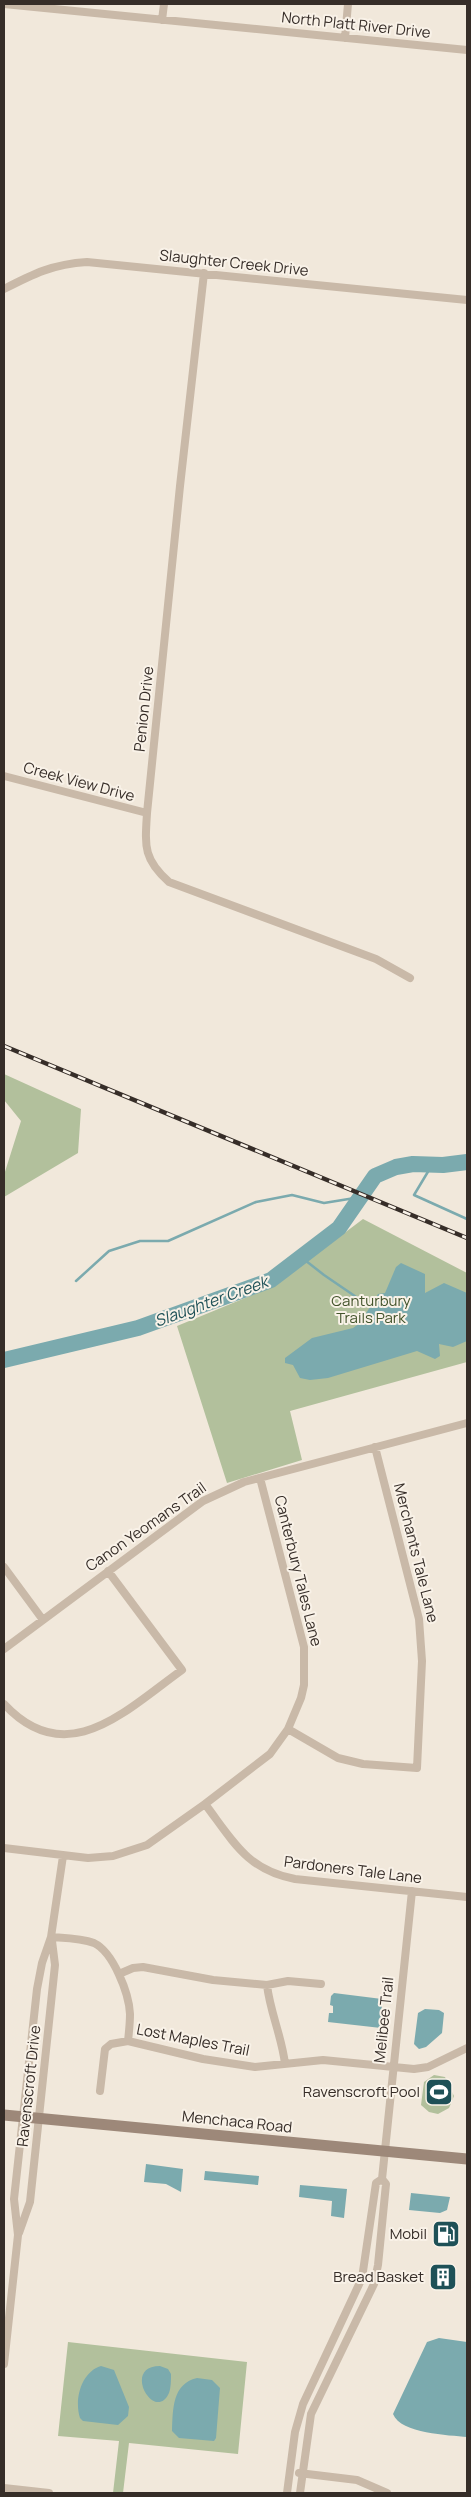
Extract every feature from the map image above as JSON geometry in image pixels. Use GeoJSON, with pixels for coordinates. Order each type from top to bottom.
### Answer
{"type":"FeatureCollection","features":[{"type":"Feature","properties":{"kind":"main road","name":"Menchaca Road"},"geometry":{"type":"LineString","coordinates":[[4,2115],[467,2159]]}},
{"type":"Feature","properties":{"kind":"street","name":"North Platt River Drive"},"geometry":{"type":"LineString","coordinates":[[4,4],[50,6],[162,20],[467,50]]}},
{"type":"Feature","properties":{"kind":"street"},"geometry":{"type":"LineString","coordinates":[[162,20],[164,4]]}},
{"type":"Feature","properties":{"kind":"street"},"geometry":{"type":"LineString","coordinates":[[344,38],[348,4]]}},
{"type":"Feature","properties":{"kind":"street","name":"Slaughter Creek Drive"},"geometry":{"type":"LineString","coordinates":[[4,289],[43,269],[65,263],[87,262],[467,300]]}},
{"type":"Feature","properties":{"kind":"street","name":"Penion Drive"},"geometry":{"type":"LineString","coordinates":[[204,273],[180,486],[147,814],[145,842],[148,860],[169,882],[376,959],[410,978]]}},
{"type":"Feature","properties":{"kind":"street","name":"Creek View Drive"},"geometry":{"type":"LineString","coordinates":[[4,776],[147,814]]}},
{"type":"Feature","properties":{"kind":"street","name":"Canon Yeomans Trail"},"geometry":{"type":"LineString","coordinates":[[4,1649],[203,1501],[235,1485],[467,1423]]}},
{"type":"Feature","properties":{"kind":"street","name":"Merchants Tale Lane"},"geometry":{"type":"LineString","coordinates":[[288,1729],[338,1758],[363,1764],[417,1768],[422,1662],[419,1619],[375,1447]]}},
{"type":"Feature","properties":{"kind":"street","name":"Canterbury Tales Lane"},"geometry":{"type":"LineString","coordinates":[[4,1848],[63,1856],[102,1858],[125,1853],[160,1837],[205,1804],[270,1754],[288,1729],[301,1698],[304,1685],[304,1647],[260,1478]]}},
{"type":"Feature","properties":{"kind":"street"},"geometry":{"type":"LineString","coordinates":[[4,1567],[43,1620]]}},
{"type":"Feature","properties":{"kind":"street"},"geometry":{"type":"LineString","coordinates":[[4,1704],[18,1718],[34,1726],[55,1733],[82,1733],[115,1718],[182,1670],[108,1571]]}},
{"type":"Feature","properties":{"kind":"street","name":"Pardoners Tale Lane"},"geometry":{"type":"LineString","coordinates":[[205,1804],[244,1854],[264,1870],[295,1879],[467,1897]]}},
{"type":"Feature","properties":{"kind":"street","name":"Ravenscroft Drive"},"geometry":{"type":"LineString","coordinates":[[4,2364],[18,2235],[14,2199],[37,1989],[42,1963],[51,1937],[63,1856]]}},
{"type":"Feature","properties":{"kind":"street","name":"Melibee Trail"},"geometry":{"type":"LineString","coordinates":[[382,2178],[412,1891]]}},
{"type":"Feature","properties":{"kind":"street"},"geometry":{"type":"LineString","coordinates":[[51,1937],[95,1944],[106,1953],[119,1974],[128,2003],[128,2041]]}},
{"type":"Feature","properties":{"kind":"street","name":"Ravenscroft Drive"},"geometry":{"type":"LineString","coordinates":[[18,2235],[30,2202],[54,1965],[51,1937]]}},
{"type":"Feature","properties":{"kind":"street"},"geometry":{"type":"LineString","coordinates":[[119,1974],[133,1968],[143,1967],[213,1980],[267,1984],[288,1981],[321,1984]]}},
{"type":"Feature","properties":{"kind":"street"},"geometry":{"type":"LineString","coordinates":[[267,1984],[271,2012],[282,2043],[285,2064]]}},
{"type":"Feature","properties":{"kind":"street","name":"Lost Maples Trail"},"geometry":{"type":"LineString","coordinates":[[100,2091],[105,2049],[111,2044],[128,2041],[226,2063],[255,2067],[323,2060],[422,2069],[466,2050]]}},
{"type":"Feature","properties":{"kind":"street"},"geometry":{"type":"LineString","coordinates":[[288,2493],[294,2432],[303,2404],[362,2278],[376,2183],[382,2178],[386,2184],[378,2265],[374,2284],[311,2414],[300,2493]]}},
{"type":"Feature","properties":{"kind":"street"},"geometry":{"type":"LineString","coordinates":[[290,2472],[357,2480],[387,2493]]}},
{"type":"Feature","properties":{"kind":"street"},"geometry":{"type":"LineString","coordinates":[[4,2488],[49,2493]]}},
{"type":"Feature","properties":{"kind":"green space"},"geometry":{"type":"Polygon","coordinates":[[[4,1074],[81,1109],[78,1153],[4,1197],[4,1175],[21,1121],[4,1100],[4,1074]]]}},
{"type":"Feature","properties":{"kind":"green space","name":"Canturbury Trails Park"},"geometry":{"type":"Polygon","coordinates":[[[363,1219],[467,1273],[467,1362],[290,1411],[302,1460],[227,1483],[177,1326],[274,1286],[363,1219]]]}},
{"type":"Feature","properties":{"kind":"green space"},"geometry":{"type":"Polygon","coordinates":[[[434,2075],[445,2077],[454,2096],[449,2108],[438,2114],[429,2112],[421,2105],[424,2082],[434,2075]]]}},
{"type":"Feature","properties":{"kind":"green space"},"geometry":{"type":"Polygon","coordinates":[[[68,2342],[247,2362],[238,2454],[129,2443],[123,2493],[113,2493],[119,2441],[58,2436],[68,2342]]]}},
{"type":"Feature","properties":{"kind":"water"},"geometry":{"type":"Polygon","coordinates":[[[401,1263],[425,1274],[425,1293],[444,1283],[467,1293],[467,1341],[453,1347],[439,1344],[440,1356],[435,1359],[417,1351],[328,1378],[310,1380],[300,1378],[293,1365],[285,1363],[285,1358],[312,1338],[353,1328],[360,1323],[378,1294],[385,1293],[396,1267],[401,1263]]]}},
{"type":"Feature","properties":{"kind":"water"},"geometry":{"type":"Polygon","coordinates":[[[334,1993],[382,1999],[381,2028],[328,2022],[329,2013],[333,2013],[333,2006],[330,2005],[331,1996],[334,1993]]]}},
{"type":"Feature","properties":{"kind":"water"},"geometry":{"type":"Polygon","coordinates":[[[425,2009],[439,2010],[444,2013],[442,2033],[426,2047],[419,2049],[414,2044],[418,2013],[425,2009]]]}},
{"type":"Feature","properties":{"kind":"water"},"geometry":{"type":"Polygon","coordinates":[[[146,2164],[183,2169],[181,2192],[166,2184],[144,2182],[146,2164]]]}},
{"type":"Feature","properties":{"kind":"water"},"geometry":{"type":"Polygon","coordinates":[[[205,2171],[259,2176],[258,2185],[204,2180],[205,2171]]]}},
{"type":"Feature","properties":{"kind":"water"},"geometry":{"type":"Polygon","coordinates":[[[300,2185],[347,2189],[344,2218],[331,2216],[332,2201],[299,2197],[300,2185]]]}},
{"type":"Feature","properties":{"kind":"water"},"geometry":{"type":"Polygon","coordinates":[[[411,2193],[450,2197],[447,2210],[440,2213],[409,2210],[411,2193]]]}},
{"type":"Feature","properties":{"kind":"water"},"geometry":{"type":"Polygon","coordinates":[[[439,2338],[467,2342],[467,2437],[415,2430],[398,2421],[393,2414],[427,2342],[439,2338]]]}},
{"type":"Feature","properties":{"kind":"water"},"geometry":{"type":"Polygon","coordinates":[[[101,2366],[114,2370],[129,2407],[128,2416],[118,2425],[83,2421],[80,2418],[78,2403],[81,2387],[88,2374],[101,2366]]]}},
{"type":"Feature","properties":{"kind":"water"},"geometry":{"type":"Polygon","coordinates":[[[160,2366],[168,2369],[171,2374],[171,2386],[169,2393],[163,2401],[156,2402],[150,2398],[142,2383],[143,2375],[149,2368],[160,2366]]]}},
{"type":"Feature","properties":{"kind":"water"},"geometry":{"type":"Polygon","coordinates":[[[197,2378],[212,2380],[220,2388],[216,2438],[214,2441],[179,2438],[172,2431],[174,2406],[178,2392],[189,2381],[197,2378]]]}},
{"type":"Feature","properties":{"kind":"waterway","name":"Slaughter Creek"},"geometry":{"type":"LineString","coordinates":[[4,1360],[138,1328],[271,1280],[339,1228],[375,1176],[396,1167],[413,1164],[443,1165],[467,1162]]}},
{"type":"Feature","properties":{"kind":"waterway"},"geometry":{"type":"LineString","coordinates":[[432,1165],[414,1195],[467,1219]]}},
{"type":"Feature","properties":{"kind":"waterway"},"geometry":{"type":"LineString","coordinates":[[76,1281],[109,1251],[140,1241],[168,1241],[256,1202],[292,1195],[324,1203],[361,1197]]}},
{"type":"Feature","properties":{"kind":"waterway"},"geometry":{"type":"LineString","coordinates":[[301,1257],[365,1303]]}},
{"type":"Feature","properties":{"kind":"railway"},"geometry":{"type":"LineString","coordinates":[[4,1046],[467,1238]]}},
{"type":"Feature","properties":{"kind":"place","name":"Ravenscroft Pool"},"geometry":{"type":"Point","coordinates":[439,2092]}},
{"type":"Feature","properties":{"kind":"place","name":"Mobil"},"geometry":{"type":"Point","coordinates":[446,2234]}},
{"type":"Feature","properties":{"kind":"place","name":"Bread Basket"},"geometry":{"type":"Point","coordinates":[443,2277]}}]}
